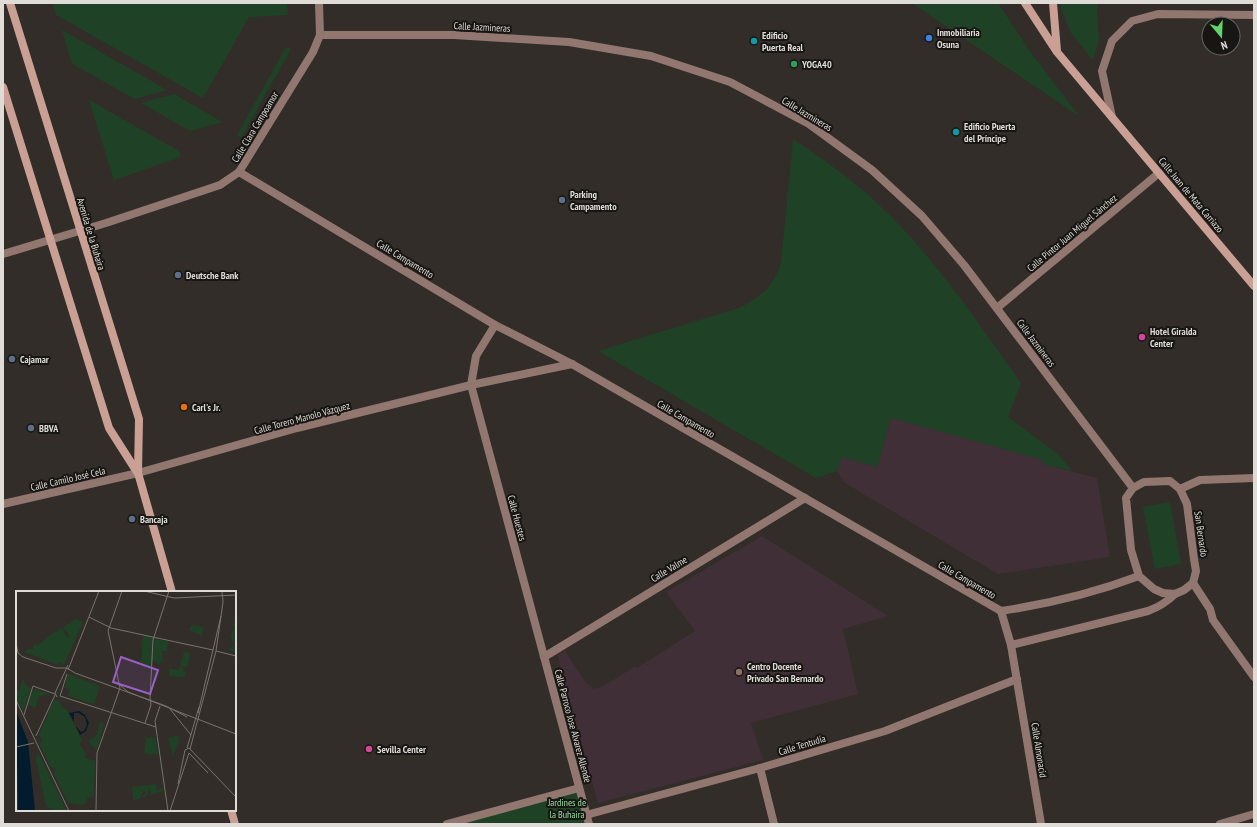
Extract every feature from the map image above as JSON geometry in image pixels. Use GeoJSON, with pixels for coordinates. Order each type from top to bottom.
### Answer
{"type":"FeatureCollection","features":[{"type":"Feature","properties":{"kind":"main road","name":"Avenida de la Buhaira"},"geometry":{"type":"LineString","coordinates":[[10,3],[138,419],[138,473],[172,591]]}},
{"type":"Feature","properties":{"kind":"main road","name":"Calle Juan de Mata Carriazo"},"geometry":{"type":"LineString","coordinates":[[1025,3],[1057,52],[1254,286]]}},
{"type":"Feature","properties":{"kind":"main road"},"geometry":{"type":"LineString","coordinates":[[1053,3],[1057,52]]}},
{"type":"Feature","properties":{"kind":"main road","name":"Avenida de la Buhaira"},"geometry":{"type":"LineString","coordinates":[[3,87],[109,428],[138,473]]}},
{"type":"Feature","properties":{"kind":"main road"},"geometry":{"type":"LineString","coordinates":[[231,811],[235,824]]}},
{"type":"Feature","properties":{"kind":"street","name":"Calle Clara Campoamor"},"geometry":{"type":"LineString","coordinates":[[3,254],[50,241],[220,185],[239,172],[313,52],[320,36],[318,3]]}},
{"type":"Feature","properties":{"kind":"street"},"geometry":{"type":"LineString","coordinates":[[1112,117],[1102,71],[1112,41],[1132,21],[1158,14],[1254,15]]}},
{"type":"Feature","properties":{"kind":"street","name":"Calle Jazmineras"},"geometry":{"type":"LineString","coordinates":[[320,36],[454,35],[569,42],[651,56],[730,82],[809,124],[872,170],[922,216],[964,265],[1133,488]]}},
{"type":"Feature","properties":{"kind":"street","name":"Calle Campamento"},"geometry":{"type":"LineString","coordinates":[[239,172],[495,325],[572,364],[1001,611],[1071,597],[1112,586],[1139,576]]}},
{"type":"Feature","properties":{"kind":"street","name":"Calle Pintor Juan Miguel Sánchez"},"geometry":{"type":"LineString","coordinates":[[997,308],[1159,173]]}},
{"type":"Feature","properties":{"kind":"street"},"geometry":{"type":"LineString","coordinates":[[471,385],[476,356],[495,325]]}},
{"type":"Feature","properties":{"kind":"street","name":"Calle Torero Manolo Vázquez"},"geometry":{"type":"LineString","coordinates":[[138,473],[297,428],[471,385],[572,364]]}},
{"type":"Feature","properties":{"kind":"street","name":"Calle Huestes"},"geometry":{"type":"LineString","coordinates":[[471,385],[544,657]]}},
{"type":"Feature","properties":{"kind":"street","name":"Calle Camilo José Cela"},"geometry":{"type":"LineString","coordinates":[[3,504],[138,473]]}},
{"type":"Feature","properties":{"kind":"street"},"geometry":{"type":"LineString","coordinates":[[1175,594],[1164,593],[1154,589],[1139,576],[1131,550],[1126,498],[1133,488],[1144,482],[1170,480],[1180,488],[1200,480],[1254,478]]}},
{"type":"Feature","properties":{"kind":"street","name":"San Bernardo"},"geometry":{"type":"LineString","coordinates":[[1180,488],[1186,504],[1196,571],[1193,583]]}},
{"type":"Feature","properties":{"kind":"street","name":"Calle Valme"},"geometry":{"type":"LineString","coordinates":[[544,657],[805,498]]}},
{"type":"Feature","properties":{"kind":"street"},"geometry":{"type":"LineString","coordinates":[[1011,645],[1148,611],[1163,604],[1175,594],[1184,590],[1193,583],[1210,609],[1213,620],[1254,677]]}},
{"type":"Feature","properties":{"kind":"street","name":"Calle Almonacid"},"geometry":{"type":"LineString","coordinates":[[1001,611],[1011,645],[1041,824]]}},
{"type":"Feature","properties":{"kind":"street","name":"Calle Parroco Jose Alvarez Allende"},"geometry":{"type":"LineString","coordinates":[[544,657],[589,824]]}},
{"type":"Feature","properties":{"kind":"street","name":"Calle Tentudía"},"geometry":{"type":"LineString","coordinates":[[586,815],[760,768],[886,731],[1017,679]]}},
{"type":"Feature","properties":{"kind":"street"},"geometry":{"type":"LineString","coordinates":[[760,768],[774,824]]}},
{"type":"Feature","properties":{"kind":"street"},"geometry":{"type":"LineString","coordinates":[[447,824],[579,788]]}},
{"type":"Feature","properties":{"kind":"street"},"geometry":{"type":"LineString","coordinates":[[1220,824],[1254,814]]}},
{"type":"Feature","properties":{"kind":"shaded area"},"geometry":{"type":"Polygon","coordinates":[[[891,418],[1044,460],[1043,464],[1097,478],[1110,557],[998,574],[845,483],[837,471],[842,457],[877,467],[891,418]]]}},
{"type":"Feature","properties":{"kind":"shaded area","name":"Centro Docente Privado San Bernardo"},"geometry":{"type":"Polygon","coordinates":[[[762,536],[888,616],[843,629],[858,694],[751,723],[763,760],[598,803],[557,655],[565,651],[586,683],[594,689],[603,686],[636,666],[637,668],[695,631],[666,592],[762,536]]]}},
{"type":"Feature","properties":{"kind":"green space"},"geometry":{"type":"Polygon","coordinates":[[[53,3],[287,3],[288,15],[249,17],[203,98],[56,15],[53,3]]]}},
{"type":"Feature","properties":{"kind":"green space"},"geometry":{"type":"Polygon","coordinates":[[[912,3],[998,3],[1031,53],[1080,117],[912,3]]]}},
{"type":"Feature","properties":{"kind":"green space"},"geometry":{"type":"Polygon","coordinates":[[[1059,3],[1098,3],[1097,16],[1099,39],[1093,60],[1071,33],[1059,3]]]}},
{"type":"Feature","properties":{"kind":"green space"},"geometry":{"type":"Polygon","coordinates":[[[62,30],[167,90],[135,99],[72,64],[62,30]]]}},
{"type":"Feature","properties":{"kind":"green space"},"geometry":{"type":"Polygon","coordinates":[[[286,47],[291,49],[241,138],[237,135],[286,47]]]}},
{"type":"Feature","properties":{"kind":"green space"},"geometry":{"type":"Polygon","coordinates":[[[174,94],[222,122],[190,131],[141,103],[174,94]]]}},
{"type":"Feature","properties":{"kind":"green space"},"geometry":{"type":"Polygon","coordinates":[[[89,100],[179,151],[181,157],[114,180],[89,100]]]}},
{"type":"Feature","properties":{"kind":"green space"},"geometry":{"type":"Polygon","coordinates":[[[793,139],[827,162],[859,187],[919,246],[972,314],[1021,383],[1008,417],[1058,454],[1072,471],[1043,464],[1043,460],[891,418],[877,467],[842,457],[837,471],[816,478],[598,351],[739,308],[759,296],[770,285],[775,278],[781,263],[793,139]]]}},
{"type":"Feature","properties":{"kind":"green space"},"geometry":{"type":"Polygon","coordinates":[[[1170,502],[1181,564],[1155,569],[1143,507],[1170,502]]]}},
{"type":"Feature","properties":{"kind":"green space","name":"Jardines de la Buhaira"},"geometry":{"type":"Polygon","coordinates":[[[579,788],[588,824],[447,824],[579,788]]]}},
{"type":"Feature","properties":{"kind":"place","name":"Inmobiliaria Osuna"},"geometry":{"type":"Point","coordinates":[929,38]}},
{"type":"Feature","properties":{"kind":"place","name":"Edificio Puerta Real"},"geometry":{"type":"Point","coordinates":[754,41]}},
{"type":"Feature","properties":{"kind":"place","name":"YOGA40"},"geometry":{"type":"Point","coordinates":[794,64]}},
{"type":"Feature","properties":{"kind":"place","name":"Edificio Puerta del Príncipe"},"geometry":{"type":"Point","coordinates":[956,132]}},
{"type":"Feature","properties":{"kind":"place","name":"Parking Campamento"},"geometry":{"type":"Point","coordinates":[562,200]}},
{"type":"Feature","properties":{"kind":"place","name":"Deutsche Bank"},"geometry":{"type":"Point","coordinates":[178,275]}},
{"type":"Feature","properties":{"kind":"place","name":"Hotel Giralda Center"},"geometry":{"type":"Point","coordinates":[1142,337]}},
{"type":"Feature","properties":{"kind":"place","name":"Cajamar"},"geometry":{"type":"Point","coordinates":[12,359]}},
{"type":"Feature","properties":{"kind":"place","name":"Carl's Jr."},"geometry":{"type":"Point","coordinates":[184,407]}},
{"type":"Feature","properties":{"kind":"place","name":"BBVA"},"geometry":{"type":"Point","coordinates":[31,428]}},
{"type":"Feature","properties":{"kind":"place","name":"Bancaja"},"geometry":{"type":"Point","coordinates":[132,519]}},
{"type":"Feature","properties":{"kind":"place","name":"Centro Docente Privado San Bernardo"},"geometry":{"type":"Point","coordinates":[739,672]}},
{"type":"Feature","properties":{"kind":"place","name":"Sevilla Center"},"geometry":{"type":"Point","coordinates":[369,749]}}]}
